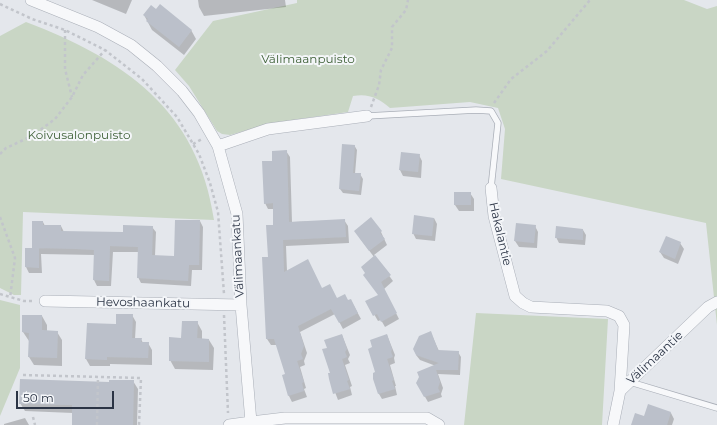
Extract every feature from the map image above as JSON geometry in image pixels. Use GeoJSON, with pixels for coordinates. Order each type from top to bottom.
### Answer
{"type":"FeatureCollection","features":[{"type":"Feature","properties":{"kind":"street","name":"Välimaankatu"},"geometry":{"type":"LineString","coordinates":[[31,0],[98,27],[131,45],[157,66],[182,91],[199,113],[218,146],[237,214],[241,305],[251,422]]}},
{"type":"Feature","properties":{"kind":"street"},"geometry":{"type":"LineString","coordinates":[[218,146],[268,129],[368,116]]}},
{"type":"Feature","properties":{"kind":"street","name":"Hakalantie"},"geometry":{"type":"LineString","coordinates":[[491,188],[494,216],[515,296],[523,303],[531,307],[607,311],[619,316],[624,324],[620,391]]}},
{"type":"Feature","properties":{"kind":"street","name":"Hevoshaankatu"},"geometry":{"type":"LineString","coordinates":[[45,301],[241,305]]}},
{"type":"Feature","properties":{"kind":"street","name":"Välimaantie"},"geometry":{"type":"LineString","coordinates":[[612,425],[620,391],[708,307],[717,302]]}},
{"type":"Feature","properties":{"kind":"street"},"geometry":{"type":"LineString","coordinates":[[228,421],[251,422],[285,418],[426,418],[439,425]]}},
{"type":"Feature","properties":{"kind":"lane"},"geometry":{"type":"LineString","coordinates":[[368,116],[476,110],[491,111]]}},
{"type":"Feature","properties":{"kind":"lane","name":"Hakalantie"},"geometry":{"type":"LineString","coordinates":[[491,111],[498,123],[491,188]]}},
{"type":"Feature","properties":{"kind":"lane"},"geometry":{"type":"LineString","coordinates":[[630,382],[717,408]]}},
{"type":"Feature","properties":{"kind":"path"},"geometry":{"type":"LineString","coordinates":[[368,116],[379,85],[381,70],[392,48],[392,27],[406,10],[408,0]]}},
{"type":"Feature","properties":{"kind":"path"},"geometry":{"type":"LineString","coordinates":[[491,111],[496,98],[511,79],[547,52],[590,0]]}},
{"type":"Feature","properties":{"kind":"path"},"geometry":{"type":"LineString","coordinates":[[0,4],[32,19],[64,30],[105,50],[142,79],[161,98],[177,117],[199,154],[210,183],[218,212],[222,256],[228,421]]}},
{"type":"Feature","properties":{"kind":"path"},"geometry":{"type":"LineString","coordinates":[[64,30],[65,69],[72,97]]}},
{"type":"Feature","properties":{"kind":"path"},"geometry":{"type":"LineString","coordinates":[[0,154],[6,148],[32,136],[56,119],[72,97],[83,75],[105,50]]}},
{"type":"Feature","properties":{"kind":"path"},"geometry":{"type":"LineString","coordinates":[[0,217],[15,258],[10,298]]}},
{"type":"Feature","properties":{"kind":"path"},"geometry":{"type":"LineString","coordinates":[[0,294],[24,301],[45,301]]}},
{"type":"Feature","properties":{"kind":"path"},"geometry":{"type":"LineString","coordinates":[[23,375],[141,378],[139,425]]}},
{"type":"Feature","properties":{"kind":"path"},"geometry":{"type":"LineString","coordinates":[[97,425],[98,377]]}},
{"type":"Feature","properties":{"kind":"path"},"geometry":{"type":"LineString","coordinates":[[33,417],[35,425]]}},
{"type":"Feature","properties":{"kind":"green space","name":"Välimaanpuisto"},"geometry":{"type":"Polygon","coordinates":[[[297,0],[684,0],[707,9],[717,6],[717,325],[706,223],[501,179],[505,129],[498,108],[470,102],[390,108],[382,101],[373,97],[358,95],[353,96],[348,112],[272,123],[230,135],[222,134],[217,131],[189,86],[175,70],[213,21],[297,3],[297,0]]]}},
{"type":"Feature","properties":{"kind":"green space","name":"Koivusalonpuisto"},"geometry":{"type":"Polygon","coordinates":[[[26,22],[94,53],[124,72],[150,93],[173,118],[192,147],[205,181],[214,220],[23,212],[21,295],[14,295],[0,288],[0,36],[26,22]]]}},
{"type":"Feature","properties":{"kind":"green space"},"geometry":{"type":"Polygon","coordinates":[[[0,300],[20,305],[20,368],[0,416],[0,300]]]}},
{"type":"Feature","properties":{"kind":"green space"},"geometry":{"type":"Polygon","coordinates":[[[476,313],[608,319],[602,425],[464,425],[476,313]]]}},
{"type":"Feature","properties":{"kind":"building"},"geometry":{"type":"Polygon","coordinates":[[[160,4],[192,30],[179,47],[146,21],[148,19],[143,15],[151,5],[156,9],[160,4]]]}},
{"type":"Feature","properties":{"kind":"building"},"geometry":{"type":"Polygon","coordinates":[[[342,144],[355,145],[353,173],[361,173],[359,191],[339,189],[342,144]]]}},
{"type":"Feature","properties":{"kind":"building"},"geometry":{"type":"Polygon","coordinates":[[[287,150],[289,222],[345,219],[346,237],[283,240],[284,272],[308,259],[322,288],[330,284],[337,298],[345,294],[348,300],[351,299],[358,313],[339,323],[331,309],[298,326],[304,346],[301,354],[303,359],[297,361],[304,382],[302,383],[304,391],[288,396],[282,375],[285,374],[274,339],[266,339],[262,257],[268,257],[266,225],[273,225],[273,203],[264,204],[262,161],[272,161],[272,151],[287,150]]]}},
{"type":"Feature","properties":{"kind":"building"},"geometry":{"type":"Polygon","coordinates":[[[401,152],[420,154],[418,172],[399,170],[401,152]]]}},
{"type":"Feature","properties":{"kind":"building"},"geometry":{"type":"Polygon","coordinates":[[[454,192],[471,192],[471,205],[454,205],[454,192]]]}},
{"type":"Feature","properties":{"kind":"building"},"geometry":{"type":"Polygon","coordinates":[[[414,215],[434,218],[432,236],[412,234],[414,215]]]}},
{"type":"Feature","properties":{"kind":"building"},"geometry":{"type":"Polygon","coordinates":[[[371,217],[382,231],[380,233],[385,239],[369,251],[354,231],[371,217]]]}},
{"type":"Feature","properties":{"kind":"building"},"geometry":{"type":"Polygon","coordinates":[[[175,220],[200,220],[199,265],[189,265],[188,281],[137,278],[138,247],[110,246],[109,281],[93,280],[94,250],[39,248],[39,268],[25,267],[25,248],[32,248],[32,221],[43,221],[43,225],[61,225],[61,231],[123,232],[123,225],[153,226],[152,255],[174,256],[175,220]]]}},
{"type":"Feature","properties":{"kind":"building"},"geometry":{"type":"Polygon","coordinates":[[[516,223],[536,225],[534,243],[514,241],[516,223]]]}},
{"type":"Feature","properties":{"kind":"building"},"geometry":{"type":"Polygon","coordinates":[[[556,226],[583,229],[583,240],[555,238],[556,226]]]}},
{"type":"Feature","properties":{"kind":"building"},"geometry":{"type":"Polygon","coordinates":[[[666,236],[681,242],[675,259],[659,252],[666,236]]]}},
{"type":"Feature","properties":{"kind":"building"},"geometry":{"type":"Polygon","coordinates":[[[375,255],[391,275],[381,282],[397,313],[381,322],[377,314],[373,316],[365,301],[378,295],[363,275],[365,273],[361,267],[375,255]]]}},
{"type":"Feature","properties":{"kind":"building"},"geometry":{"type":"Polygon","coordinates":[[[116,314],[133,314],[132,338],[142,338],[141,342],[149,342],[148,358],[107,357],[107,360],[85,359],[87,323],[116,324],[116,314]]]}},
{"type":"Feature","properties":{"kind":"building"},"geometry":{"type":"Polygon","coordinates":[[[22,315],[42,315],[42,330],[58,331],[57,358],[28,357],[29,333],[22,332],[22,315]]]}},
{"type":"Feature","properties":{"kind":"building"},"geometry":{"type":"Polygon","coordinates":[[[182,321],[198,321],[197,338],[209,339],[209,362],[169,361],[169,337],[181,338],[182,321]]]}},
{"type":"Feature","properties":{"kind":"building"},"geometry":{"type":"Polygon","coordinates":[[[431,331],[438,350],[459,351],[458,370],[436,370],[440,382],[438,388],[440,392],[424,397],[416,383],[419,377],[417,372],[439,363],[416,355],[413,349],[419,336],[431,331]]]}},
{"type":"Feature","properties":{"kind":"building"},"geometry":{"type":"Polygon","coordinates":[[[342,334],[347,349],[345,352],[347,357],[342,359],[349,380],[347,381],[350,389],[333,394],[328,373],[330,373],[322,349],[327,348],[324,340],[342,334]]]}},
{"type":"Feature","properties":{"kind":"building"},"geometry":{"type":"Polygon","coordinates":[[[387,334],[393,357],[387,359],[394,380],[392,381],[395,389],[378,394],[373,379],[373,373],[375,372],[368,349],[372,347],[370,340],[387,334]]]}},
{"type":"Feature","properties":{"kind":"building"},"geometry":{"type":"Polygon","coordinates":[[[20,379],[109,382],[109,380],[134,380],[133,425],[72,425],[72,405],[19,404],[20,379]]]}},
{"type":"Feature","properties":{"kind":"building"},"geometry":{"type":"Polygon","coordinates":[[[648,404],[671,412],[667,425],[631,425],[635,413],[644,416],[648,404]]]}}]}
